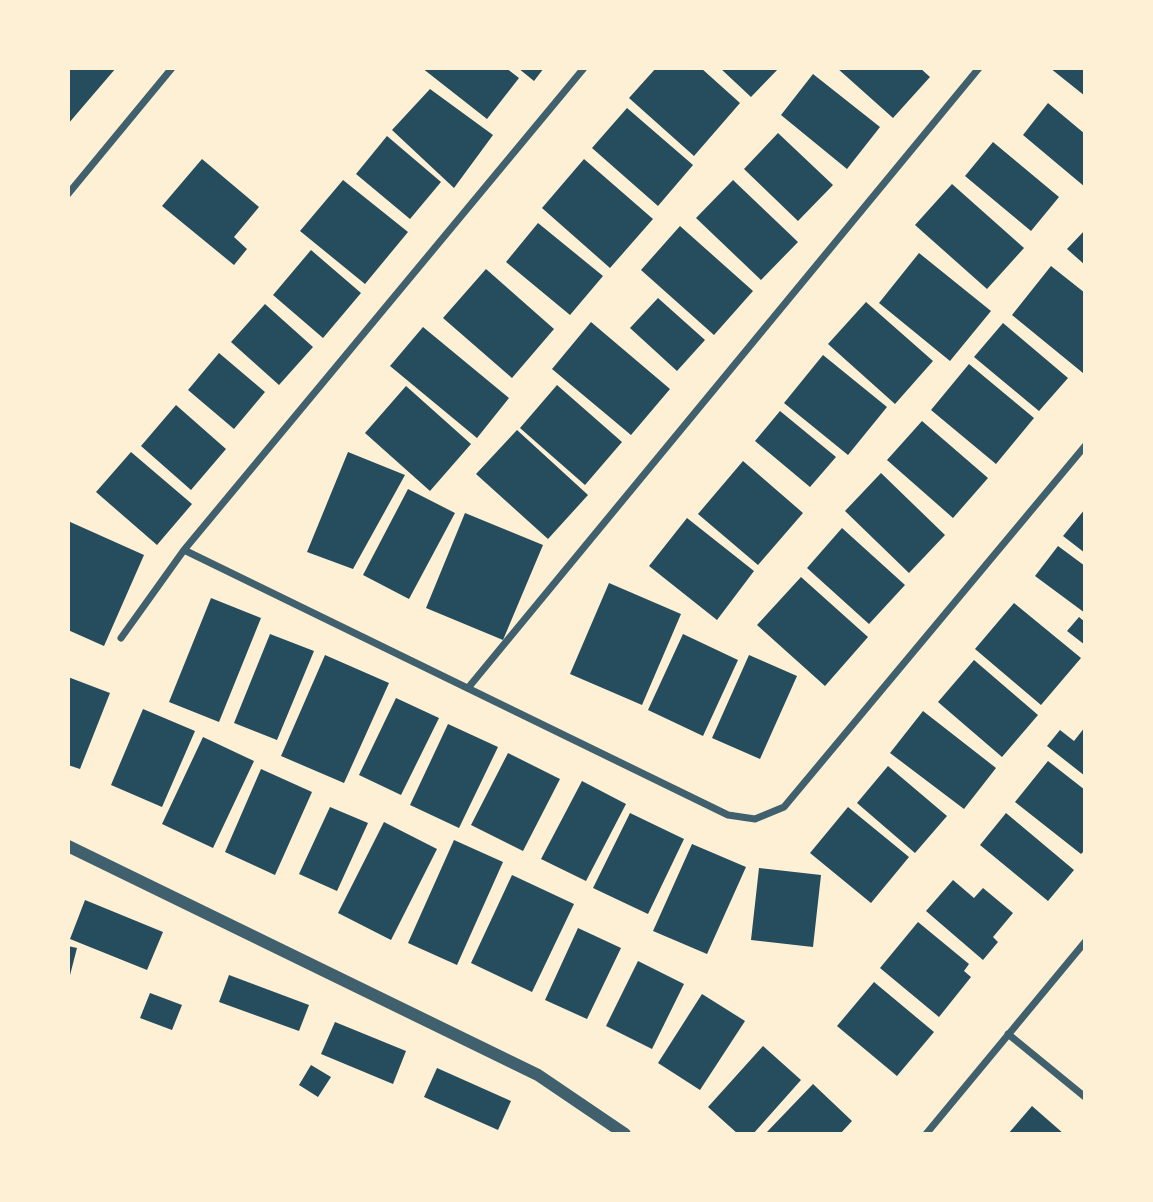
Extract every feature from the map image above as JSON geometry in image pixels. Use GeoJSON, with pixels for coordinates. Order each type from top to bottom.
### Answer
{"type":"FeatureCollection","features":[{"type":"Feature","properties":{"kind":"street"},"geometry":{"type":"LineString","coordinates":[[68,194],[172,68]]}},
{"type":"Feature","properties":{"kind":"street"},"geometry":{"type":"LineString","coordinates":[[121,638],[184,550],[584,68]]}},
{"type":"Feature","properties":{"kind":"street"},"geometry":{"type":"LineString","coordinates":[[468,688],[979,68]]}},
{"type":"Feature","properties":{"kind":"street"},"geometry":{"type":"LineString","coordinates":[[184,550],[729,815],[755,819],[785,807],[1085,446]]}},
{"type":"Feature","properties":{"kind":"street"},"geometry":{"type":"LineString","coordinates":[[68,846],[538,1074],[625,1134]]}},
{"type":"Feature","properties":{"kind":"street"},"geometry":{"type":"LineString","coordinates":[[926,1134],[1085,942]]}},
{"type":"Feature","properties":{"kind":"street"},"geometry":{"type":"LineString","coordinates":[[1007,1034],[1085,1097]]}},
{"type":"Feature","properties":{"kind":"building"},"geometry":{"type":"Polygon","coordinates":[[[68,68],[116,68],[68,124],[68,68]]]}},
{"type":"Feature","properties":{"kind":"building"},"geometry":{"type":"Polygon","coordinates":[[[422,68],[506,68],[519,78],[487,119],[422,68]]]}},
{"type":"Feature","properties":{"kind":"building"},"geometry":{"type":"Polygon","coordinates":[[[518,68],[544,68],[534,81],[518,68]]]}},
{"type":"Feature","properties":{"kind":"building"},"geometry":{"type":"Polygon","coordinates":[[[656,68],[701,68],[740,103],[694,156],[629,98],[656,68]]]}},
{"type":"Feature","properties":{"kind":"building"},"geometry":{"type":"Polygon","coordinates":[[[720,68],[779,68],[751,97],[720,68]]]}},
{"type":"Feature","properties":{"kind":"building"},"geometry":{"type":"Polygon","coordinates":[[[837,68],[920,68],[930,77],[893,118],[837,68]]]}},
{"type":"Feature","properties":{"kind":"building"},"geometry":{"type":"Polygon","coordinates":[[[1050,68],[1085,68],[1085,96],[1050,68]]]}},
{"type":"Feature","properties":{"kind":"building"},"geometry":{"type":"Polygon","coordinates":[[[813,74],[880,127],[847,169],[781,115],[813,74]]]}},
{"type":"Feature","properties":{"kind":"building"},"geometry":{"type":"Polygon","coordinates":[[[430,89],[493,135],[454,188],[392,130],[430,89]]]}},
{"type":"Feature","properties":{"kind":"building"},"geometry":{"type":"Polygon","coordinates":[[[1048,103],[1085,134],[1085,187],[1023,135],[1048,103]]]}},
{"type":"Feature","properties":{"kind":"building"},"geometry":{"type":"Polygon","coordinates":[[[627,108],[693,165],[658,206],[592,148],[627,108]]]}},
{"type":"Feature","properties":{"kind":"building"},"geometry":{"type":"Polygon","coordinates":[[[778,133],[833,185],[798,221],[744,169],[778,133]]]}},
{"type":"Feature","properties":{"kind":"building"},"geometry":{"type":"Polygon","coordinates":[[[387,136],[441,182],[410,219],[356,174],[387,136]]]}},
{"type":"Feature","properties":{"kind":"building"},"geometry":{"type":"Polygon","coordinates":[[[993,142],[1059,197],[1031,231],[965,176],[993,142]]]}},
{"type":"Feature","properties":{"kind":"building"},"geometry":{"type":"Polygon","coordinates":[[[202,159],[259,207],[234,237],[247,249],[234,265],[162,206],[202,159]]]}},
{"type":"Feature","properties":{"kind":"building"},"geometry":{"type":"Polygon","coordinates":[[[584,159],[653,219],[610,268],[542,208],[584,159]]]}},
{"type":"Feature","properties":{"kind":"building"},"geometry":{"type":"Polygon","coordinates":[[[343,180],[408,232],[365,284],[300,231],[343,180]]]}},
{"type":"Feature","properties":{"kind":"building"},"geometry":{"type":"Polygon","coordinates":[[[733,180],[798,242],[761,280],[696,218],[733,180]]]}},
{"type":"Feature","properties":{"kind":"building"},"geometry":{"type":"Polygon","coordinates":[[[952,184],[1024,248],[987,289],[915,225],[952,184]]]}},
{"type":"Feature","properties":{"kind":"building"},"geometry":{"type":"Polygon","coordinates":[[[538,223],[603,276],[570,315],[506,262],[538,223]]]}},
{"type":"Feature","properties":{"kind":"building"},"geometry":{"type":"Polygon","coordinates":[[[680,226],[753,291],[714,335],[641,270],[680,226]]]}},
{"type":"Feature","properties":{"kind":"building"},"geometry":{"type":"Polygon","coordinates":[[[1085,230],[1085,265],[1067,249],[1085,230]]]}},
{"type":"Feature","properties":{"kind":"building"},"geometry":{"type":"Polygon","coordinates":[[[311,250],[361,293],[323,338],[273,295],[311,250]]]}},
{"type":"Feature","properties":{"kind":"building"},"geometry":{"type":"Polygon","coordinates":[[[919,253],[991,311],[950,361],[879,303],[919,253]]]}},
{"type":"Feature","properties":{"kind":"building"},"geometry":{"type":"Polygon","coordinates":[[[1051,266],[1085,293],[1083,373],[1012,315],[1051,266]]]}},
{"type":"Feature","properties":{"kind":"building"},"geometry":{"type":"Polygon","coordinates":[[[486,269],[554,329],[512,378],[443,318],[486,269]]]}},
{"type":"Feature","properties":{"kind":"building"},"geometry":{"type":"Polygon","coordinates":[[[658,298],[705,340],[677,371],[630,328],[658,298]]]}},
{"type":"Feature","properties":{"kind":"building"},"geometry":{"type":"Polygon","coordinates":[[[866,302],[933,361],[895,404],[828,344],[866,302]]]}},
{"type":"Feature","properties":{"kind":"building"},"geometry":{"type":"Polygon","coordinates":[[[265,304],[313,347],[279,385],[231,342],[265,304]]]}},
{"type":"Feature","properties":{"kind":"building"},"geometry":{"type":"Polygon","coordinates":[[[591,322],[670,389],[631,435],[552,369],[591,322]]]}},
{"type":"Feature","properties":{"kind":"building"},"geometry":{"type":"Polygon","coordinates":[[[1003,323],[1068,378],[1039,411],[974,357],[1003,323]]]}},
{"type":"Feature","properties":{"kind":"building"},"geometry":{"type":"Polygon","coordinates":[[[423,327],[509,398],[477,438],[390,366],[423,327]]]}},
{"type":"Feature","properties":{"kind":"building"},"geometry":{"type":"Polygon","coordinates":[[[219,353],[265,392],[234,429],[188,390],[219,353]]]}},
{"type":"Feature","properties":{"kind":"building"},"geometry":{"type":"Polygon","coordinates":[[[823,355],[887,407],[848,455],[784,403],[823,355]]]}},
{"type":"Feature","properties":{"kind":"building"},"geometry":{"type":"Polygon","coordinates":[[[969,364],[1034,418],[996,464],[931,410],[969,364]]]}},
{"type":"Feature","properties":{"kind":"building"},"geometry":{"type":"Polygon","coordinates":[[[557,385],[622,442],[585,485],[520,428],[557,385]]]}},
{"type":"Feature","properties":{"kind":"building"},"geometry":{"type":"Polygon","coordinates":[[[406,386],[471,444],[430,491],[365,433],[406,386]]]}},
{"type":"Feature","properties":{"kind":"building"},"geometry":{"type":"Polygon","coordinates":[[[176,405],[226,449],[191,490],[141,446],[176,405]]]}},
{"type":"Feature","properties":{"kind":"building"},"geometry":{"type":"Polygon","coordinates":[[[780,411],[836,457],[810,487],[755,441],[780,411]]]}},
{"type":"Feature","properties":{"kind":"building"},"geometry":{"type":"Polygon","coordinates":[[[922,421],[988,478],[953,518],[887,460],[922,421]]]}},
{"type":"Feature","properties":{"kind":"building"},"geometry":{"type":"Polygon","coordinates":[[[517,430],[588,495],[548,539],[476,474],[517,430]]]}},
{"type":"Feature","properties":{"kind":"building"},"geometry":{"type":"Polygon","coordinates":[[[131,452],[192,504],[157,545],[96,492],[131,452]]]}},
{"type":"Feature","properties":{"kind":"building"},"geometry":{"type":"Polygon","coordinates":[[[348,452],[405,475],[353,569],[307,552],[348,452]]]}},
{"type":"Feature","properties":{"kind":"building"},"geometry":{"type":"Polygon","coordinates":[[[743,461],[803,513],[758,565],[698,514],[743,461]]]}},
{"type":"Feature","properties":{"kind":"building"},"geometry":{"type":"Polygon","coordinates":[[[881,473],[945,535],[909,573],[845,511],[881,473]]]}},
{"type":"Feature","properties":{"kind":"building"},"geometry":{"type":"Polygon","coordinates":[[[408,489],[455,513],[409,599],[363,575],[408,489]]]}},
{"type":"Feature","properties":{"kind":"building"},"geometry":{"type":"Polygon","coordinates":[[[1085,509],[1085,553],[1063,536],[1085,509]]]}},
{"type":"Feature","properties":{"kind":"building"},"geometry":{"type":"Polygon","coordinates":[[[465,513],[543,545],[503,640],[426,608],[465,513]]]}},
{"type":"Feature","properties":{"kind":"building"},"geometry":{"type":"Polygon","coordinates":[[[687,518],[754,571],[717,620],[649,566],[687,518]]]}},
{"type":"Feature","properties":{"kind":"building"},"geometry":{"type":"Polygon","coordinates":[[[68,521],[144,555],[104,646],[68,630],[68,521]]]}},
{"type":"Feature","properties":{"kind":"building"},"geometry":{"type":"Polygon","coordinates":[[[842,528],[905,585],[869,624],[807,568],[842,528]]]}},
{"type":"Feature","properties":{"kind":"building"},"geometry":{"type":"Polygon","coordinates":[[[1058,546],[1085,566],[1085,613],[1035,576],[1058,546]]]}},
{"type":"Feature","properties":{"kind":"building"},"geometry":{"type":"Polygon","coordinates":[[[801,577],[868,637],[825,686],[757,625],[801,577]]]}},
{"type":"Feature","properties":{"kind":"building"},"geometry":{"type":"Polygon","coordinates":[[[609,583],[681,614],[642,705],[570,674],[609,583]]]}},
{"type":"Feature","properties":{"kind":"building"},"geometry":{"type":"Polygon","coordinates":[[[211,598],[261,618],[219,722],[169,702],[211,598]]]}},
{"type":"Feature","properties":{"kind":"building"},"geometry":{"type":"Polygon","coordinates":[[[1014,603],[1081,658],[1041,705],[975,649],[1014,603]]]}},
{"type":"Feature","properties":{"kind":"building"},"geometry":{"type":"Polygon","coordinates":[[[1079,617],[1085,622],[1085,645],[1067,631],[1079,617]]]}},
{"type":"Feature","properties":{"kind":"building"},"geometry":{"type":"Polygon","coordinates":[[[270,634],[314,651],[277,740],[234,723],[270,634]]]}},
{"type":"Feature","properties":{"kind":"building"},"geometry":{"type":"Polygon","coordinates":[[[683,634],[738,660],[703,736],[648,710],[683,634]]]}},
{"type":"Feature","properties":{"kind":"building"},"geometry":{"type":"Polygon","coordinates":[[[325,655],[389,683],[344,783],[281,756],[325,655]]]}},
{"type":"Feature","properties":{"kind":"building"},"geometry":{"type":"Polygon","coordinates":[[[749,655],[797,676],[760,759],[712,738],[749,655]]]}},
{"type":"Feature","properties":{"kind":"building"},"geometry":{"type":"Polygon","coordinates":[[[974,660],[1038,715],[1002,757],[938,702],[974,660]]]}},
{"type":"Feature","properties":{"kind":"building"},"geometry":{"type":"Polygon","coordinates":[[[68,677],[110,693],[80,769],[68,765],[68,677]]]}},
{"type":"Feature","properties":{"kind":"building"},"geometry":{"type":"Polygon","coordinates":[[[396,698],[439,718],[401,795],[359,775],[396,698]]]}},
{"type":"Feature","properties":{"kind":"building"},"geometry":{"type":"Polygon","coordinates":[[[143,709],[195,731],[162,807],[111,785],[143,709]]]}},
{"type":"Feature","properties":{"kind":"building"},"geometry":{"type":"Polygon","coordinates":[[[923,711],[996,768],[964,809],[890,753],[923,711]]]}},
{"type":"Feature","properties":{"kind":"building"},"geometry":{"type":"Polygon","coordinates":[[[448,724],[498,747],[459,828],[410,805],[448,724]]]}},
{"type":"Feature","properties":{"kind":"building"},"geometry":{"type":"Polygon","coordinates":[[[1085,727],[1085,776],[1047,746],[1060,730],[1074,741],[1085,727]]]}},
{"type":"Feature","properties":{"kind":"building"},"geometry":{"type":"Polygon","coordinates":[[[203,737],[254,761],[213,848],[162,824],[203,737]]]}},
{"type":"Feature","properties":{"kind":"building"},"geometry":{"type":"Polygon","coordinates":[[[508,753],[560,779],[523,851],[471,825],[508,753]]]}},
{"type":"Feature","properties":{"kind":"building"},"geometry":{"type":"Polygon","coordinates":[[[1048,761],[1085,790],[1085,850],[1081,854],[1015,802],[1048,761]]]}},
{"type":"Feature","properties":{"kind":"building"},"geometry":{"type":"Polygon","coordinates":[[[888,766],[947,816],[915,853],[857,803],[888,766]]]}},
{"type":"Feature","properties":{"kind":"building"},"geometry":{"type":"Polygon","coordinates":[[[261,769],[312,792],[275,875],[225,852],[261,769]]]}},
{"type":"Feature","properties":{"kind":"building"},"geometry":{"type":"Polygon","coordinates":[[[582,781],[626,804],[586,881],[541,859],[582,781]]]}},
{"type":"Feature","properties":{"kind":"building"},"geometry":{"type":"Polygon","coordinates":[[[330,807],[368,823],[337,891],[299,874],[330,807]]]}},
{"type":"Feature","properties":{"kind":"building"},"geometry":{"type":"Polygon","coordinates":[[[848,807],[909,857],[871,903],[810,853],[848,807]]]}},
{"type":"Feature","properties":{"kind":"building"},"geometry":{"type":"Polygon","coordinates":[[[630,813],[684,839],[648,914],[593,888],[630,813]]]}},
{"type":"Feature","properties":{"kind":"building"},"geometry":{"type":"Polygon","coordinates":[[[1006,813],[1074,870],[1048,901],[980,845],[1006,813]]]}},
{"type":"Feature","properties":{"kind":"building"},"geometry":{"type":"Polygon","coordinates":[[[384,822],[437,849],[391,940],[338,913],[384,822]]]}},
{"type":"Feature","properties":{"kind":"building"},"geometry":{"type":"Polygon","coordinates":[[[454,840],[503,862],[457,965],[408,943],[454,840]]]}},
{"type":"Feature","properties":{"kind":"building"},"geometry":{"type":"Polygon","coordinates":[[[692,844],[746,867],[707,954],[653,931],[692,844]]]}},
{"type":"Feature","properties":{"kind":"building"},"geometry":{"type":"Polygon","coordinates":[[[759,868],[821,875],[813,947],[751,940],[759,868]]]}},
{"type":"Feature","properties":{"kind":"building"},"geometry":{"type":"Polygon","coordinates":[[[512,875],[574,904],[532,992],[471,963],[512,875]]]}},
{"type":"Feature","properties":{"kind":"building"},"geometry":{"type":"Polygon","coordinates":[[[953,880],[974,898],[983,888],[1013,913],[993,937],[998,942],[983,960],[926,911],[953,880]]]}},
{"type":"Feature","properties":{"kind":"building"},"geometry":{"type":"Polygon","coordinates":[[[85,900],[163,932],[147,970],[70,939],[85,900]]]}},
{"type":"Feature","properties":{"kind":"building"},"geometry":{"type":"Polygon","coordinates":[[[918,922],[969,964],[964,971],[971,977],[939,1017],[880,968],[918,922]]]}},
{"type":"Feature","properties":{"kind":"building"},"geometry":{"type":"Polygon","coordinates":[[[578,928],[621,948],[587,1019],[545,1000],[578,928]]]}},
{"type":"Feature","properties":{"kind":"building"},"geometry":{"type":"Polygon","coordinates":[[[68,946],[77,948],[69,979],[68,979],[68,946]]]}},
{"type":"Feature","properties":{"kind":"building"},"geometry":{"type":"Polygon","coordinates":[[[638,961],[684,984],[652,1049],[606,1026],[638,961]]]}},
{"type":"Feature","properties":{"kind":"building"},"geometry":{"type":"Polygon","coordinates":[[[229,975],[309,1005],[299,1031],[219,1002],[229,975]]]}},
{"type":"Feature","properties":{"kind":"building"},"geometry":{"type":"Polygon","coordinates":[[[874,982],[934,1032],[897,1076],[837,1026],[874,982]]]}},
{"type":"Feature","properties":{"kind":"building"},"geometry":{"type":"Polygon","coordinates":[[[150,993],[182,1005],[172,1030],[140,1018],[150,993]]]}},
{"type":"Feature","properties":{"kind":"building"},"geometry":{"type":"Polygon","coordinates":[[[702,994],[745,1021],[700,1090],[658,1063],[702,994]]]}},
{"type":"Feature","properties":{"kind":"building"},"geometry":{"type":"Polygon","coordinates":[[[335,1022],[406,1051],[393,1084],[321,1054],[335,1022]]]}},
{"type":"Feature","properties":{"kind":"building"},"geometry":{"type":"Polygon","coordinates":[[[763,1046],[801,1080],[753,1134],[738,1134],[708,1107],[763,1046]]]}},
{"type":"Feature","properties":{"kind":"building"},"geometry":{"type":"Polygon","coordinates":[[[311,1065],[331,1077],[318,1097],[299,1085],[311,1065]]]}},
{"type":"Feature","properties":{"kind":"building"},"geometry":{"type":"Polygon","coordinates":[[[437,1068],[511,1101],[498,1130],[424,1097],[437,1068]]]}},
{"type":"Feature","properties":{"kind":"building"},"geometry":{"type":"Polygon","coordinates":[[[813,1084],[852,1121],[840,1134],[765,1134],[813,1084]]]}},
{"type":"Feature","properties":{"kind":"building"},"geometry":{"type":"Polygon","coordinates":[[[1032,1106],[1064,1134],[1008,1134],[1032,1106]]]}}]}
